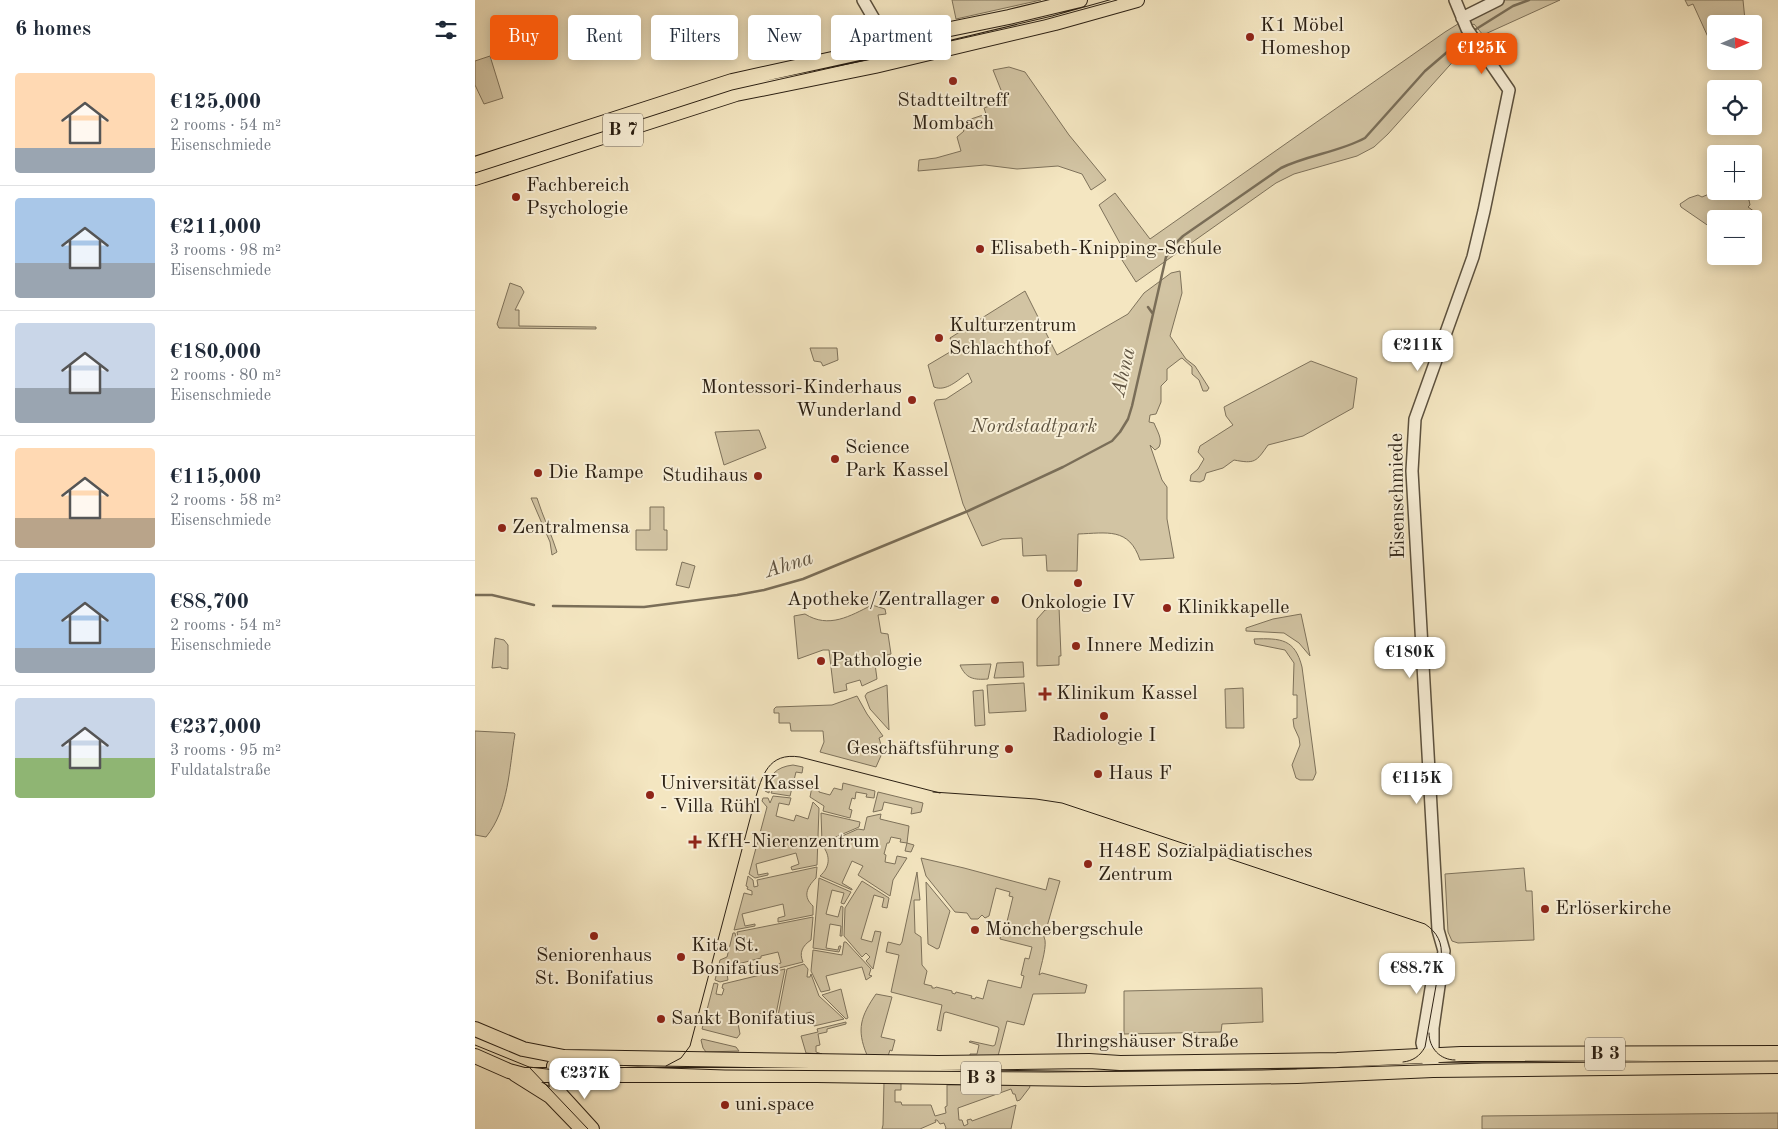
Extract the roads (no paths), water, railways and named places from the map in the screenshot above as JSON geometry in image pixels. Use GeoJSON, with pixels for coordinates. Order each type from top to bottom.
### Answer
{"type":"FeatureCollection","features":[{"type":"Feature","properties":{"kind":"main road","name":"B 7"},"geometry":{"type":"LineString","coordinates":[[951,29],[1080,0]]}},
{"type":"Feature","properties":{"kind":"main road","name":"B 7"},"geometry":{"type":"LineString","coordinates":[[475,178],[735,94],[895,61],[1055,23],[1137,0]]}},
{"type":"Feature","properties":{"kind":"main road","name":"B 7"},"geometry":{"type":"LineString","coordinates":[[475,164],[596,123],[732,81],[831,59]]}},
{"type":"Feature","properties":{"kind":"main road","name":"Ihringshäuser Straße"},"geometry":{"type":"LineString","coordinates":[[475,1029],[518,1048],[548,1055],[604,1058],[929,1063],[1265,1062],[1410,1056],[1426,1051],[1778,1053]]}},
{"type":"Feature","properties":{"kind":"main road"},"geometry":{"type":"LineString","coordinates":[[548,1055],[554,1065],[557,1075],[557,1088],[561,1095],[592,1129]]}},
{"type":"Feature","properties":{"kind":"main road","name":"B 3"},"geometry":{"type":"LineString","coordinates":[[475,1056],[513,1072]]}},
{"type":"Feature","properties":{"kind":"main road","name":"Ihringshäuser Straße"},"geometry":{"type":"LineString","coordinates":[[513,1072],[533,1075],[809,1075],[1076,1079],[1297,1076],[1433,1070],[1778,1066]]}},
{"type":"Feature","properties":{"kind":"main road"},"geometry":{"type":"LineString","coordinates":[[513,1072],[554,1100],[582,1129]]}},
{"type":"Feature","properties":{"kind":"street"},"geometry":{"type":"LineString","coordinates":[[863,0],[872,15]]}},
{"type":"Feature","properties":{"kind":"street","name":"Eisenschmiede"},"geometry":{"type":"LineString","coordinates":[[1433,1070],[1426,1051],[1437,951],[1413,471],[1415,419],[1473,257],[1509,90],[1474,42],[1455,0]]}},
{"type":"Feature","properties":{"kind":"street"},"geometry":{"type":"LineString","coordinates":[[1464,23],[1498,0]]}},
{"type":"Feature","properties":{"kind":"street","name":"Eisenschmiede"},"geometry":{"type":"LineString","coordinates":[[1426,1051],[1433,1028],[1444,951],[1436,933]]}},
{"type":"Feature","properties":{"kind":"waterway","name":"Ahna"},"geometry":{"type":"LineString","coordinates":[[1473,31],[1513,6],[1529,0]]}},
{"type":"Feature","properties":{"kind":"waterway","name":"Ahna"},"geometry":{"type":"LineString","coordinates":[[553,606],[644,607],[737,595],[764,590],[803,579],[968,511],[1063,467],[1112,441],[1128,419],[1166,257],[1172,247],[1183,236],[1281,168],[1345,147],[1365,138],[1425,71],[1467,35]]}},
{"type":"Feature","properties":{"kind":"waterway","name":"Ahna"},"geometry":{"type":"LineString","coordinates":[[1148,307],[1153,314]]}},
{"type":"Feature","properties":{"kind":"waterway","name":"Ahna"},"geometry":{"type":"LineString","coordinates":[[475,595],[492,595],[534,605]]}},
{"type":"Feature","properties":{"kind":"tram line"},"geometry":{"type":"LineString","coordinates":[[475,173],[732,90],[1044,20],[1117,0]]}},
{"type":"Feature","properties":{"kind":"tram line"},"geometry":{"type":"LineString","coordinates":[[666,1066],[681,1058],[690,1046],[758,791],[764,775],[774,762],[789,756],[800,757],[940,793]]}},
{"type":"Feature","properties":{"kind":"tram line"},"geometry":{"type":"LineString","coordinates":[[933,792],[1036,799],[1062,803],[1425,924],[1438,938],[1441,947],[1441,958],[1425,1047],[1416,1058],[1403,1062]]}},
{"type":"Feature","properties":{"kind":"tram line"},"geometry":{"type":"LineString","coordinates":[[1429,1033],[1431,1044],[1436,1052],[1445,1058],[1455,1060]]}},
{"type":"Feature","properties":{"kind":"tram line"},"geometry":{"type":"LineString","coordinates":[[475,1045],[529,1067],[556,1070],[638,1067],[725,1070],[1046,1072],[1262,1070],[1483,1063],[1778,1061]]}},
{"type":"Feature","properties":{"kind":"tram line"},"geometry":{"type":"LineString","coordinates":[[529,1067],[588,1129]]}},
{"type":"Feature","properties":{"kind":"place","name":"K1 Möbel Homeshop"},"geometry":{"type":"Point","coordinates":[1250,37]}},
{"type":"Feature","properties":{"kind":"place","name":"Stadtteiltreff Mombach"},"geometry":{"type":"Point","coordinates":[953,81]}},
{"type":"Feature","properties":{"kind":"place","name":"Fachbereich Psychologie"},"geometry":{"type":"Point","coordinates":[516,197]}},
{"type":"Feature","properties":{"kind":"place","name":"Elisabeth-Knipping-Schule"},"geometry":{"type":"Point","coordinates":[980,249]}},
{"type":"Feature","properties":{"kind":"place","name":"Kulturzentrum Schlachthof"},"geometry":{"type":"Point","coordinates":[939,338]}},
{"type":"Feature","properties":{"kind":"place","name":"Montessori-Kinderhaus Wunderland"},"geometry":{"type":"Point","coordinates":[912,400]}},
{"type":"Feature","properties":{"kind":"place","name":"Science Park Kassel"},"geometry":{"type":"Point","coordinates":[835,459]}},
{"type":"Feature","properties":{"kind":"place","name":"Die Rampe"},"geometry":{"type":"Point","coordinates":[538,473]}},
{"type":"Feature","properties":{"kind":"place","name":"Studihaus"},"geometry":{"type":"Point","coordinates":[758,476]}},
{"type":"Feature","properties":{"kind":"place","name":"Zentralmensa"},"geometry":{"type":"Point","coordinates":[502,528]}},
{"type":"Feature","properties":{"kind":"place","name":"Onkologie IV"},"geometry":{"type":"Point","coordinates":[1078,583]}},
{"type":"Feature","properties":{"kind":"place","name":"Apotheke/Zentrallager"},"geometry":{"type":"Point","coordinates":[995,600]}},
{"type":"Feature","properties":{"kind":"place","name":"Klinikkapelle"},"geometry":{"type":"Point","coordinates":[1167,608]}},
{"type":"Feature","properties":{"kind":"place","name":"Innere Medizin"},"geometry":{"type":"Point","coordinates":[1076,646]}},
{"type":"Feature","properties":{"kind":"place","name":"Pathologie"},"geometry":{"type":"Point","coordinates":[821,661]}},
{"type":"Feature","properties":{"kind":"place","name":"Klinikum Kassel"},"geometry":{"type":"Point","coordinates":[1045,694]}},
{"type":"Feature","properties":{"kind":"place","name":"Radiologie I"},"geometry":{"type":"Point","coordinates":[1104,716]}},
{"type":"Feature","properties":{"kind":"place","name":"Geschäftsführung"},"geometry":{"type":"Point","coordinates":[1009,749]}},
{"type":"Feature","properties":{"kind":"place","name":"Haus F"},"geometry":{"type":"Point","coordinates":[1098,774]}},
{"type":"Feature","properties":{"kind":"place","name":"Universität Kassel - Villa Rühl"},"geometry":{"type":"Point","coordinates":[650,795]}},
{"type":"Feature","properties":{"kind":"place","name":"KfH-Nierenzentrum"},"geometry":{"type":"Point","coordinates":[695,842]}},
{"type":"Feature","properties":{"kind":"place","name":"H48E Sozialpädiatisches Zentrum"},"geometry":{"type":"Point","coordinates":[1088,864]}},
{"type":"Feature","properties":{"kind":"place","name":"Erlöserkirche"},"geometry":{"type":"Point","coordinates":[1545,909]}},
{"type":"Feature","properties":{"kind":"place","name":"Mönchebergschule"},"geometry":{"type":"Point","coordinates":[975,930]}},
{"type":"Feature","properties":{"kind":"place","name":"Seniorenhaus St. Bonifatius"},"geometry":{"type":"Point","coordinates":[594,936]}},
{"type":"Feature","properties":{"kind":"place","name":"Kita St. Bonifatius"},"geometry":{"type":"Point","coordinates":[681,957]}},
{"type":"Feature","properties":{"kind":"place","name":"Sankt Bonifatius"},"geometry":{"type":"Point","coordinates":[661,1019]}},
{"type":"Feature","properties":{"kind":"place","name":"uni.space"},"geometry":{"type":"Point","coordinates":[725,1105]}},
{"type":"Feature","properties":{"kind":"park label","name":"Nordstadtpark"},"geometry":{"type":"Point","coordinates":[1034,427]}}]}
